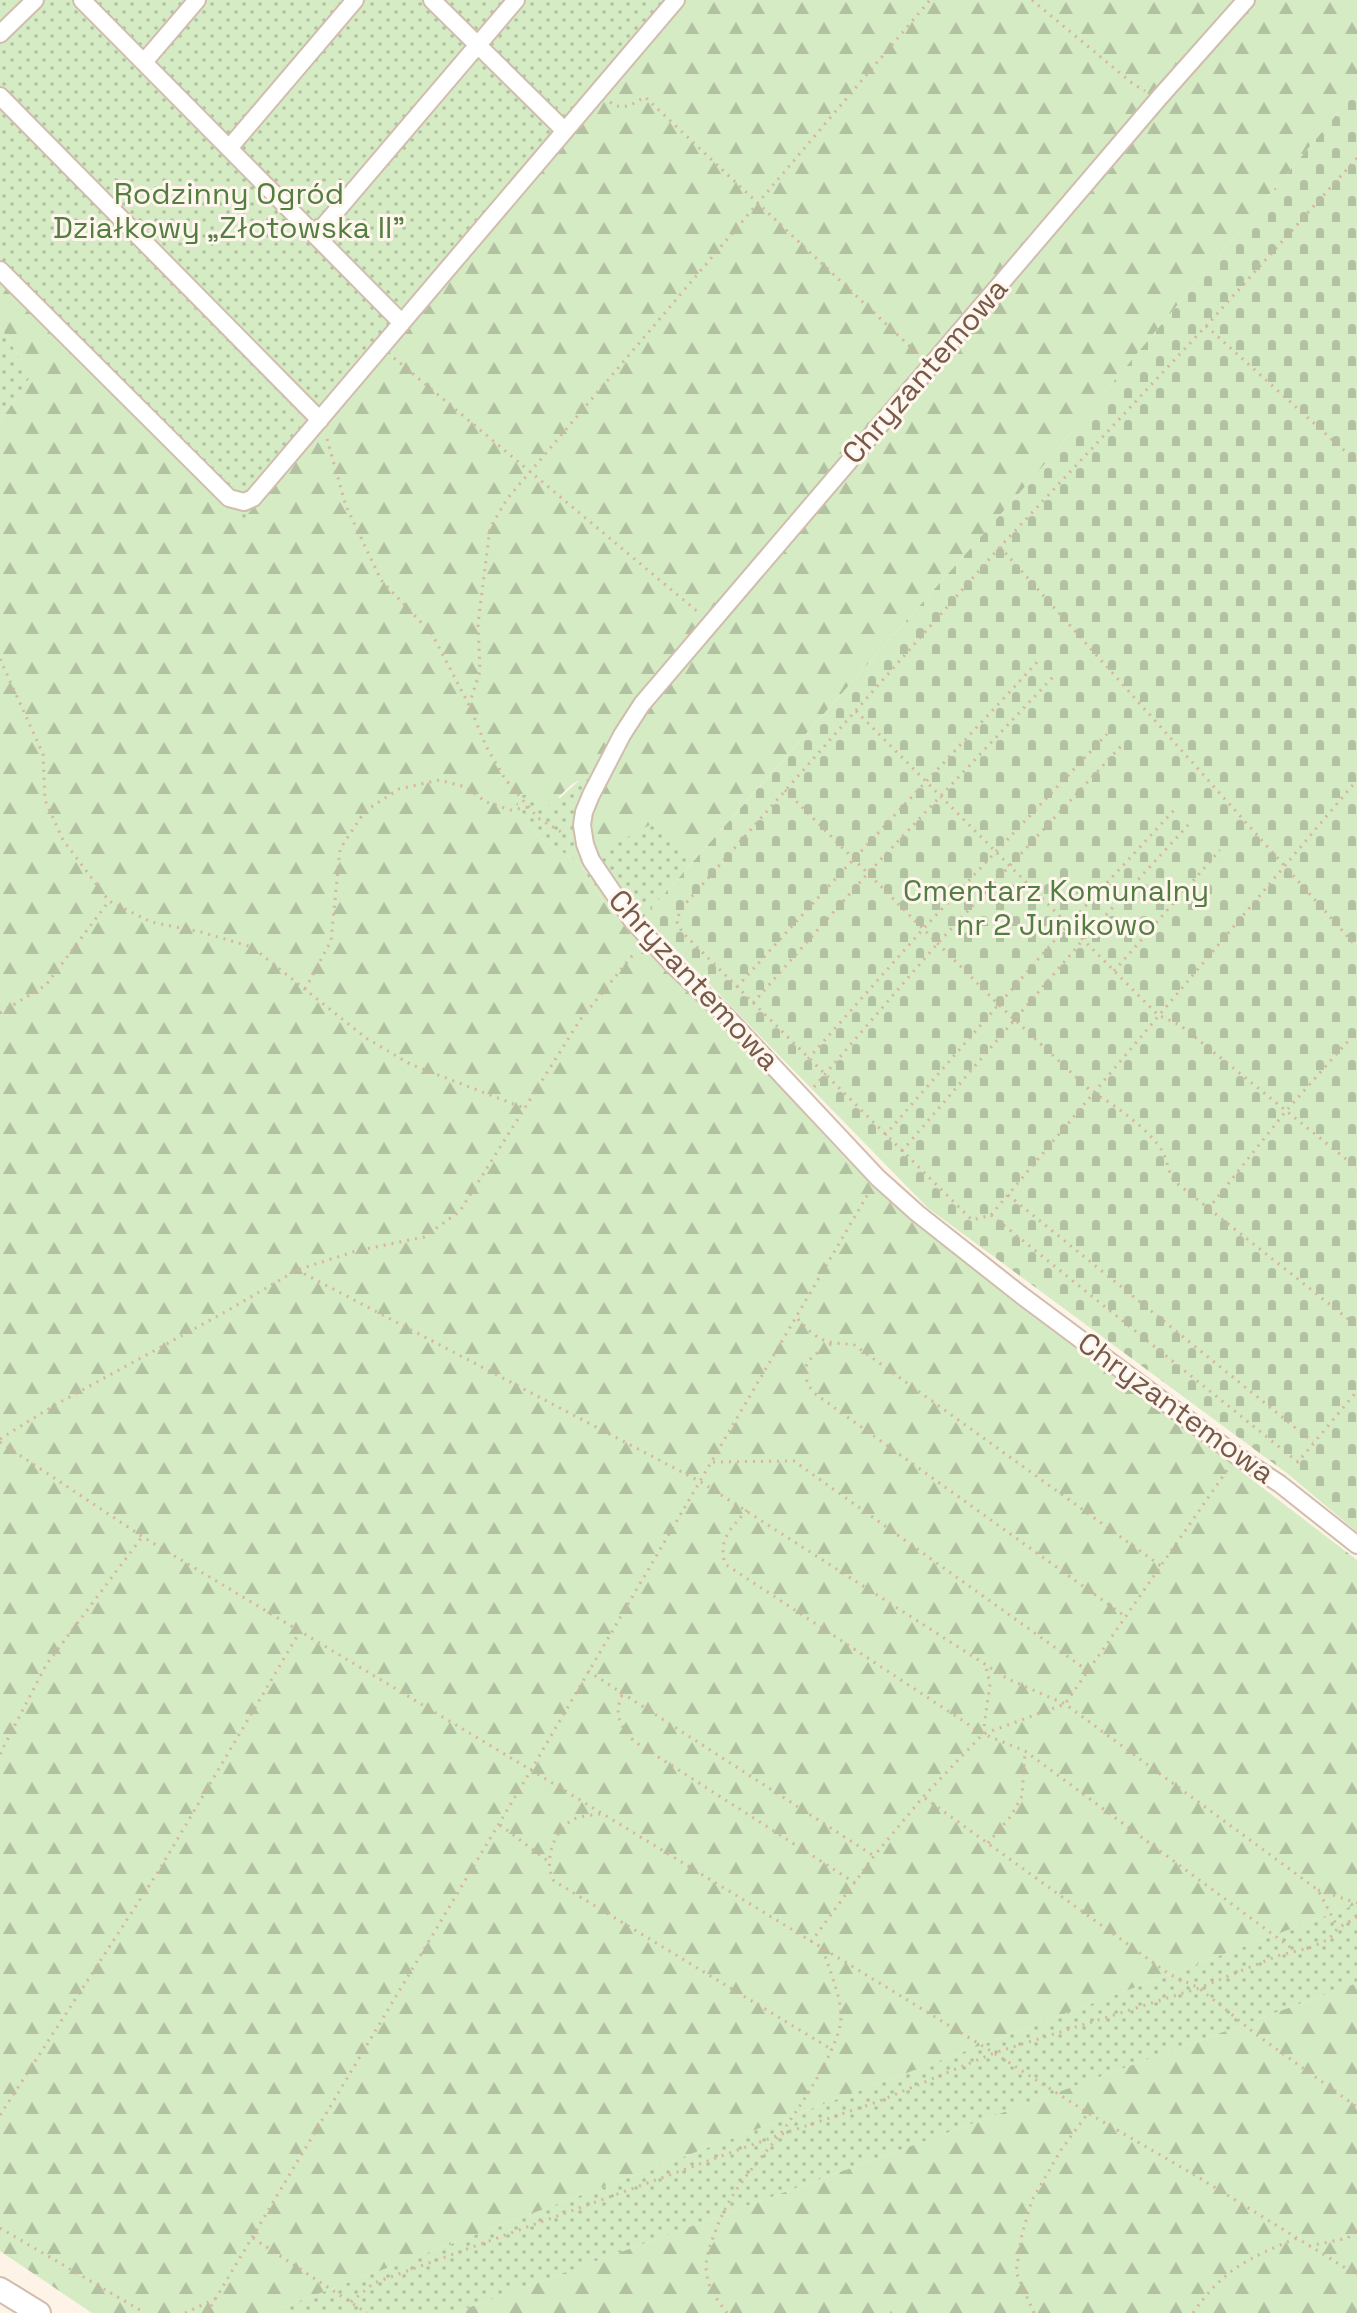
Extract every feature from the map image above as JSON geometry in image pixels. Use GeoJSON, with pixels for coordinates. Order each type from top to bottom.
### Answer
{"type":"FeatureCollection","features":[{"type":"Feature","properties":{"kind":"street"},"geometry":{"type":"LineString","coordinates":[[0,34],[35,0]]}},
{"type":"Feature","properties":{"kind":"street"},"geometry":{"type":"LineString","coordinates":[[82,0],[402,323]]}},
{"type":"Feature","properties":{"kind":"street"},"geometry":{"type":"LineString","coordinates":[[144,62],[197,0]]}},
{"type":"Feature","properties":{"kind":"street"},"geometry":{"type":"LineString","coordinates":[[230,147],[355,0]]}},
{"type":"Feature","properties":{"kind":"street"},"geometry":{"type":"LineString","coordinates":[[432,0],[565,131]]}},
{"type":"Feature","properties":{"kind":"street"},"geometry":{"type":"LineString","coordinates":[[316,235],[516,0]]}},
{"type":"Feature","properties":{"kind":"street"},"geometry":{"type":"LineString","coordinates":[[0,270],[229,498],[244,502],[253,498],[322,426],[402,323],[676,0]]}},
{"type":"Feature","properties":{"kind":"street","name":"Chryzantemowa"},"geometry":{"type":"LineString","coordinates":[[1246,0],[642,704],[622,735],[584,812],[582,825],[585,844],[604,883],[648,939],[727,1017],[878,1178],[1021,1295],[1237,1456],[1280,1484],[1357,1545]]}},
{"type":"Feature","properties":{"kind":"street"},"geometry":{"type":"LineString","coordinates":[[0,96],[322,426]]}},
{"type":"Feature","properties":{"kind":"street"},"geometry":{"type":"LineString","coordinates":[[0,2289],[39,2313]]}},
{"type":"Feature","properties":{"kind":"path"},"geometry":{"type":"LineString","coordinates":[[469,705],[480,671],[478,624],[490,528],[507,499],[930,0]]}},
{"type":"Feature","properties":{"kind":"path"},"geometry":{"type":"LineString","coordinates":[[1032,0],[1132,83],[1159,98]]}},
{"type":"Feature","properties":{"kind":"path"},"geometry":{"type":"LineString","coordinates":[[609,102],[623,108],[645,97],[930,366]]}},
{"type":"Feature","properties":{"kind":"path"},"geometry":{"type":"LineString","coordinates":[[1357,158],[1000,547],[680,910],[677,922],[682,932],[972,1220],[991,1215],[1357,780]]}},
{"type":"Feature","properties":{"kind":"path"},"geometry":{"type":"LineString","coordinates":[[1206,326],[1357,462]]}},
{"type":"Feature","properties":{"kind":"path"},"geometry":{"type":"LineString","coordinates":[[391,355],[711,623]]}},
{"type":"Feature","properties":{"kind":"path"},"geometry":{"type":"LineString","coordinates":[[322,426],[346,506],[381,580],[432,634],[499,768],[538,818],[585,844]]}},
{"type":"Feature","properties":{"kind":"path"},"geometry":{"type":"LineString","coordinates":[[1000,547],[1357,947]]}},
{"type":"Feature","properties":{"kind":"path"},"geometry":{"type":"LineString","coordinates":[[0,659],[43,754],[45,800],[63,840],[109,901],[151,922],[252,947],[366,1038],[410,1064],[524,1108]]}},
{"type":"Feature","properties":{"kind":"path"},"geometry":{"type":"LineString","coordinates":[[737,987],[853,857],[1039,660]]}},
{"type":"Feature","properties":{"kind":"path"},"geometry":{"type":"LineString","coordinates":[[753,1003],[868,873],[1053,677]]}},
{"type":"Feature","properties":{"kind":"path"},"geometry":{"type":"LineString","coordinates":[[856,711],[1158,1015],[1180,1025],[1357,1168]]}},
{"type":"Feature","properties":{"kind":"path"},"geometry":{"type":"LineString","coordinates":[[808,1059],[923,929],[1107,734]]}},
{"type":"Feature","properties":{"kind":"path"},"geometry":{"type":"LineString","coordinates":[[802,1097],[825,1075],[1008,866],[1122,745]]}},
{"type":"Feature","properties":{"kind":"path"},"geometry":{"type":"LineString","coordinates":[[305,989],[331,941],[340,849],[365,811],[399,789],[439,780],[466,787],[486,802],[511,810],[529,807]]}},
{"type":"Feature","properties":{"kind":"path"},"geometry":{"type":"LineString","coordinates":[[785,790],[998,1004],[1093,1093],[1107,1100],[1157,1143],[1165,1155],[1166,1169],[1174,1181],[1357,1326]]}},
{"type":"Feature","properties":{"kind":"path"},"geometry":{"type":"LineString","coordinates":[[885,1135],[1068,925],[1176,808]]}},
{"type":"Feature","properties":{"kind":"path"},"geometry":{"type":"LineString","coordinates":[[902,1151],[1083,940],[1190,823]]}},
{"type":"Feature","properties":{"kind":"path"},"geometry":{"type":"LineString","coordinates":[[1114,971],[1220,850]]}},
{"type":"Feature","properties":{"kind":"path"},"geometry":{"type":"LineString","coordinates":[[0,1013],[46,985],[109,901]]}},
{"type":"Feature","properties":{"kind":"path"},"geometry":{"type":"LineString","coordinates":[[648,939],[580,1020],[460,1211],[424,1237],[356,1251],[297,1270],[53,1406],[0,1440],[143,1537],[531,1770],[1357,2275]]}},
{"type":"Feature","properties":{"kind":"path"},"geometry":{"type":"LineString","coordinates":[[1208,1209],[1286,1111],[1357,1031]]}},
{"type":"Feature","properties":{"kind":"path"},"geometry":{"type":"LineString","coordinates":[[207,2313],[499,1825],[878,1178]]}},
{"type":"Feature","properties":{"kind":"path"},"geometry":{"type":"LineString","coordinates":[[1008,1195],[1314,1443]]}},
{"type":"Feature","properties":{"kind":"path"},"geometry":{"type":"LineString","coordinates":[[991,1215],[1298,1462],[1357,1391]]}},
{"type":"Feature","properties":{"kind":"path"},"geometry":{"type":"LineString","coordinates":[[297,1270],[701,1482],[1008,1679],[1065,1704],[1318,1890],[1357,1903]]}},
{"type":"Feature","properties":{"kind":"path"},"geometry":{"type":"LineString","coordinates":[[797,1317],[811,1334],[831,1344],[853,1344],[1161,1566]]}},
{"type":"Feature","properties":{"kind":"path"},"geometry":{"type":"LineString","coordinates":[[831,1344],[809,1359],[804,1373],[814,1393],[1126,1617]]}},
{"type":"Feature","properties":{"kind":"path"},"geometry":{"type":"LineString","coordinates":[[811,1942],[874,1856],[923,1797],[983,1734],[1065,1704],[1237,1456]]}},
{"type":"Feature","properties":{"kind":"path"},"geometry":{"type":"LineString","coordinates":[[713,1462],[794,1461],[1088,1671]]}},
{"type":"Feature","properties":{"kind":"path"},"geometry":{"type":"LineString","coordinates":[[747,1510],[726,1536],[721,1548],[725,1564],[983,1734],[1025,1751],[1296,1951]]}},
{"type":"Feature","properties":{"kind":"path"},"geometry":{"type":"LineString","coordinates":[[0,1754],[46,1665],[143,1537]]}},
{"type":"Feature","properties":{"kind":"path"},"geometry":{"type":"LineString","coordinates":[[0,2115],[158,1872],[300,1632]]}},
{"type":"Feature","properties":{"kind":"path"},"geometry":{"type":"LineString","coordinates":[[983,1734],[990,1684],[986,1665]]}},
{"type":"Feature","properties":{"kind":"path"},"geometry":{"type":"LineString","coordinates":[[588,1671],[874,1856]]}},
{"type":"Feature","properties":{"kind":"path"},"geometry":{"type":"LineString","coordinates":[[622,1695],[617,1707],[619,1725],[635,1742],[855,1883]]}},
{"type":"Feature","properties":{"kind":"path"},"geometry":{"type":"LineString","coordinates":[[988,1843],[1011,1816],[1022,1796],[1025,1751]]}},
{"type":"Feature","properties":{"kind":"path"},"geometry":{"type":"LineString","coordinates":[[923,1797],[1169,1974],[1199,1988],[1257,2035],[1357,2107]]}},
{"type":"Feature","properties":{"kind":"path"},"geometry":{"type":"LineString","coordinates":[[600,1814],[575,1819],[556,1837],[548,1861],[554,1881],[831,2049]]}},
{"type":"Feature","properties":{"kind":"path"},"geometry":{"type":"LineString","coordinates":[[499,1825],[548,1861]]}},
{"type":"Feature","properties":{"kind":"path"},"geometry":{"type":"LineString","coordinates":[[1318,1890],[1338,1928]]}},
{"type":"Feature","properties":{"kind":"path"},"geometry":{"type":"LineString","coordinates":[[351,2302],[374,2283],[877,2102],[994,2053],[1199,1988],[1277,1956],[1329,1939],[1338,1928],[1357,1917]]}},
{"type":"Feature","properties":{"kind":"path"},"geometry":{"type":"LineString","coordinates":[[727,2313],[715,2298],[707,2278],[706,2257],[721,2215],[736,2187],[779,2135],[809,2090],[840,2025],[839,2002],[823,1949]]}},
{"type":"Feature","properties":{"kind":"path"},"geometry":{"type":"LineString","coordinates":[[1034,2313],[1016,2272],[1022,2234],[1032,2200],[1061,2150],[1088,2113]]}},
{"type":"Feature","properties":{"kind":"path"},"geometry":{"type":"LineString","coordinates":[[1309,2246],[1348,2238],[1357,2227]]}},
{"type":"Feature","properties":{"kind":"path"},"geometry":{"type":"LineString","coordinates":[[0,2228],[145,2313]]}},
{"type":"Feature","properties":{"kind":"path"},"geometry":{"type":"LineString","coordinates":[[252,2237],[367,2313]]}},
{"type":"Feature","properties":{"kind":"path"},"geometry":{"type":"LineString","coordinates":[[1193,2313],[1207,2292],[1243,2261],[1297,2238]]}},
{"type":"Feature","properties":{"kind":"path"},"geometry":{"type":"LineString","coordinates":[[185,2313],[215,2299]]}},
{"type":"Feature","properties":{"kind":"path"},"geometry":{"type":"LineString","coordinates":[[890,2313],[897,2313]]}},
{"type":"Feature","properties":{"kind":"green space","name":"Rodzinny Ogród Działkowy „Złotowska II”"},"geometry":{"type":"Polygon","coordinates":[[[0,0],[686,0],[241,523],[0,281],[0,0]]]}},
{"type":"Feature","properties":{"kind":"green space"},"geometry":{"type":"Polygon","coordinates":[[[686,0],[1357,0],[1357,90],[1039,471],[696,858],[657,821],[595,855],[589,821],[605,786],[595,781],[586,779],[573,784],[545,808],[528,794],[519,795],[516,805],[537,835],[580,864],[603,901],[631,934],[722,1024],[878,1190],[950,1249],[1357,1560],[1357,1904],[267,2313],[92,2313],[0,2251],[0,422],[31,376],[0,326],[0,281],[241,522],[686,0]]]}},
{"type":"Feature","properties":{"kind":"green space","name":"Cmentarz Komunalny nr 2 Junikowo"},"geometry":{"type":"Polygon","coordinates":[[[1357,90],[1357,1532],[1288,1474],[928,1208],[644,917],[1039,471],[1357,90]]]}},
{"type":"Feature","properties":{"kind":"green space"},"geometry":{"type":"Polygon","coordinates":[[[0,326],[31,376],[0,422],[0,326]]]}},
{"type":"Feature","properties":{"kind":"green space"},"geometry":{"type":"Polygon","coordinates":[[[582,778],[606,786],[596,802],[657,821],[696,858],[629,931],[603,901],[580,864],[537,835],[516,805],[519,795],[560,798],[582,778]]]}},
{"type":"Feature","properties":{"kind":"green space"},"geometry":{"type":"Polygon","coordinates":[[[1357,1904],[1357,1983],[454,2313],[267,2313],[1357,1904]]]}},
{"type":"Feature","properties":{"kind":"green space"},"geometry":{"type":"Polygon","coordinates":[[[1357,1983],[1357,2313],[454,2313],[1357,1983]]]}}]}
